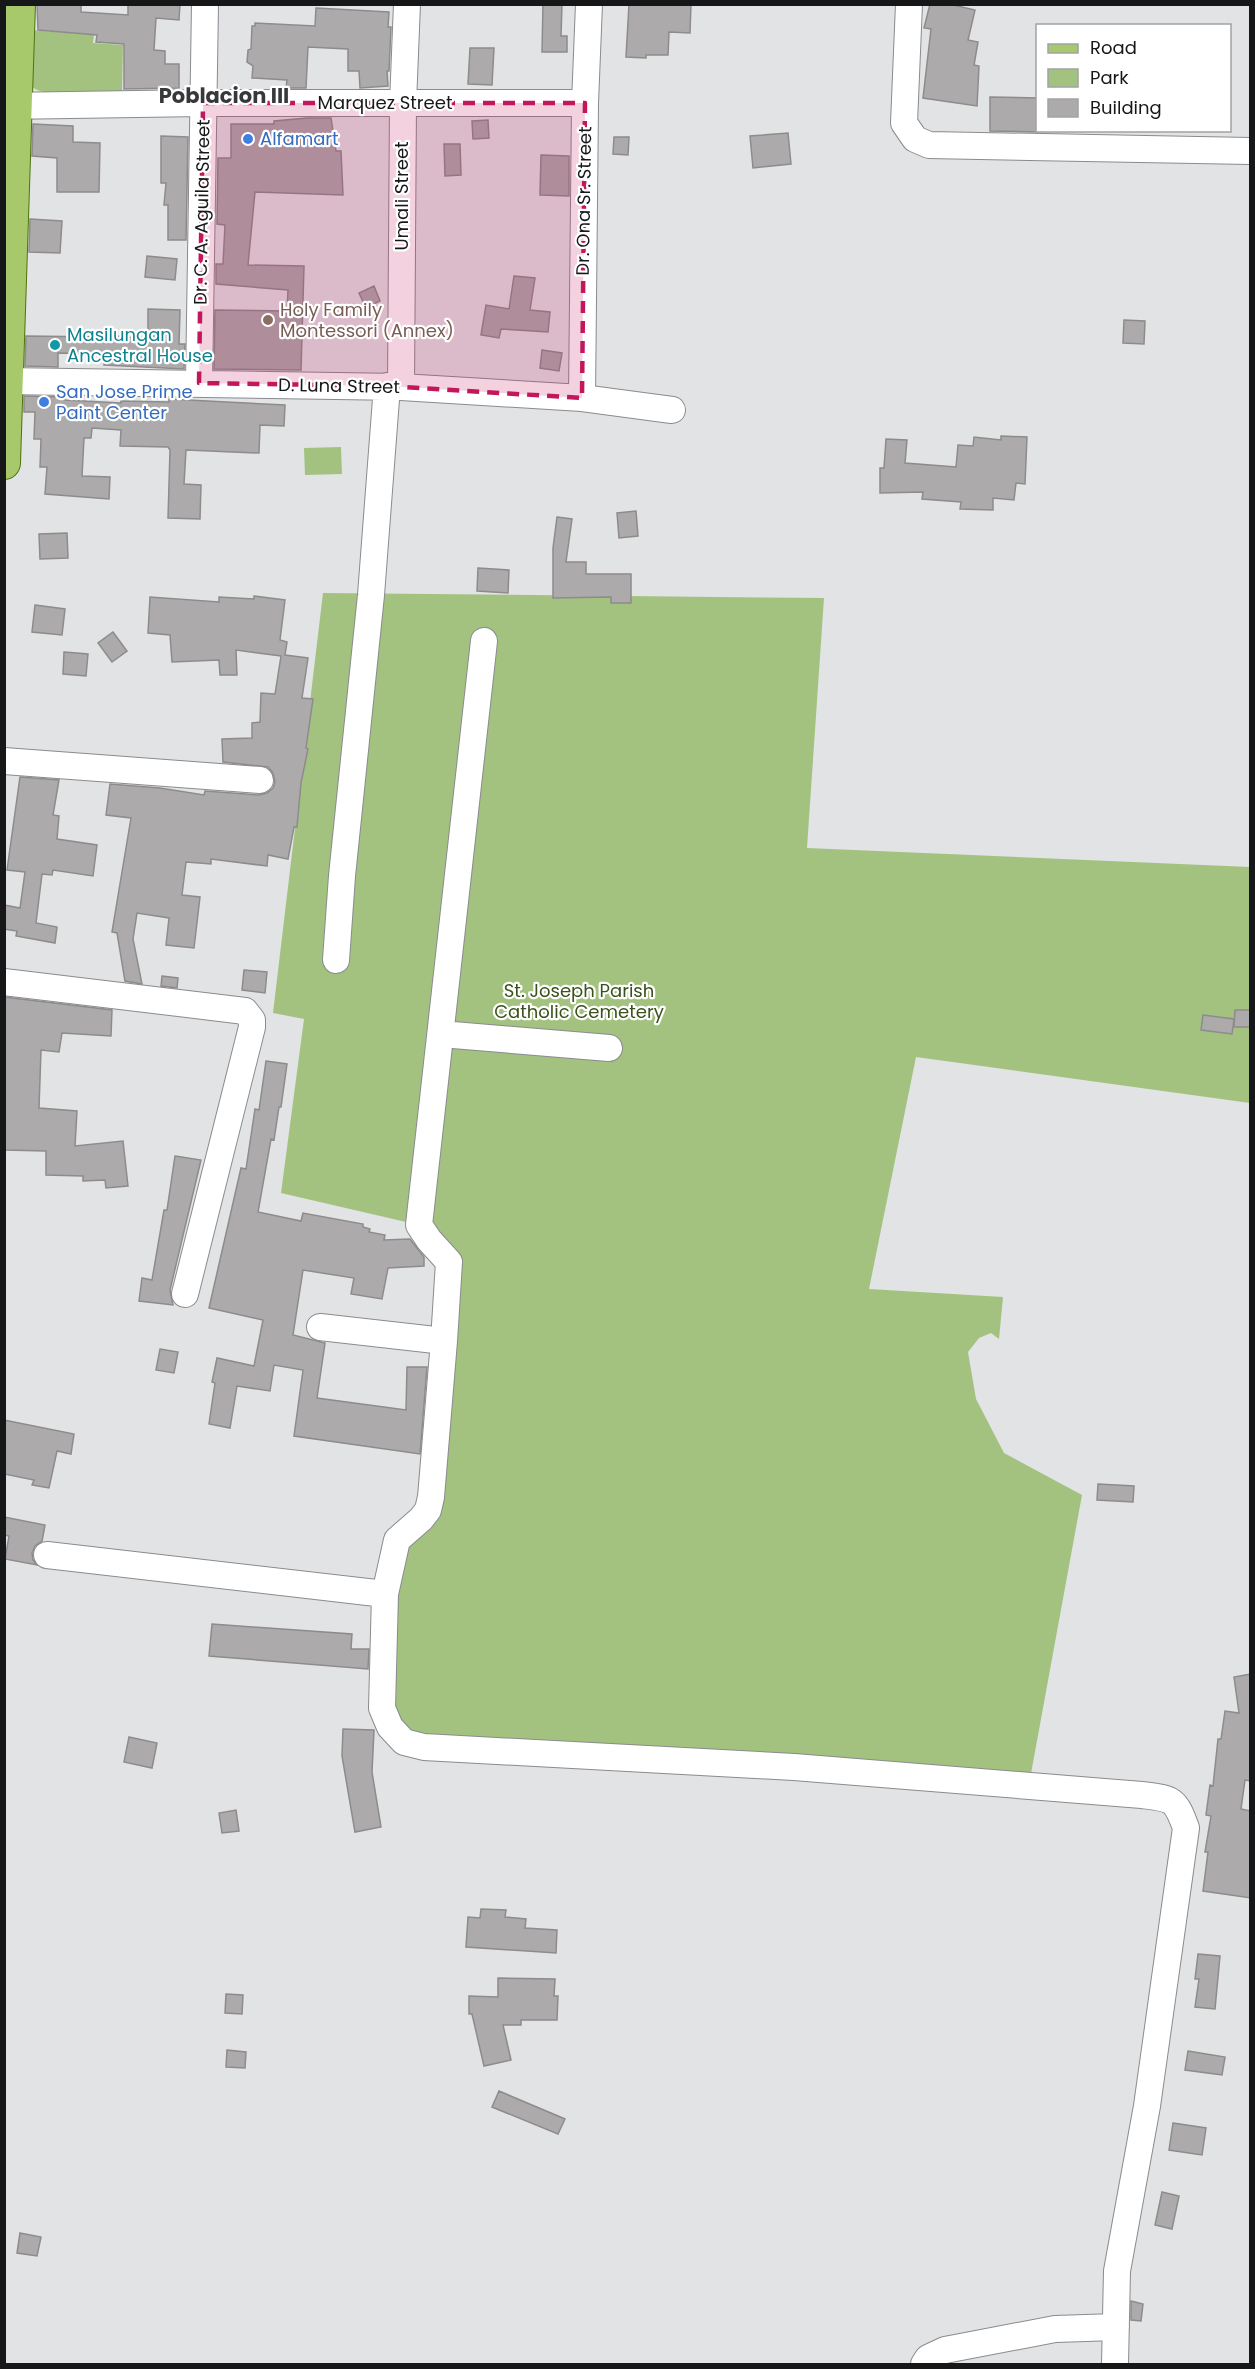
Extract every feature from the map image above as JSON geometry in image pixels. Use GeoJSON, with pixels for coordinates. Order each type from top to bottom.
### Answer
{"type":"FeatureCollection","features":[{"type":"Feature","properties":{"kind":"main road"},"geometry":{"type":"LineString","coordinates":[[4,463],[10,106],[19,4]]}},
{"type":"Feature","properties":{"kind":"street","name":"Dr. C. A. Aguila Street"},"geometry":{"type":"LineString","coordinates":[[199,383],[205,4]]}},
{"type":"Feature","properties":{"kind":"street","name":"Umali Street"},"geometry":{"type":"LineString","coordinates":[[336,960],[342,876],[394,387],[407,4]]}},
{"type":"Feature","properties":{"kind":"street","name":"Dr. Ona Sr. Street"},"geometry":{"type":"LineString","coordinates":[[582,398],[585,103],[589,4]]}},
{"type":"Feature","properties":{"kind":"street"},"geometry":{"type":"LineString","coordinates":[[909,4],[904,123],[915,139],[929,145],[1251,151]]}},
{"type":"Feature","properties":{"kind":"street","name":"Marquez Street"},"geometry":{"type":"LineString","coordinates":[[10,106],[203,103],[585,103]]}},
{"type":"Feature","properties":{"kind":"street","name":"D. Luna Street"},"geometry":{"type":"LineString","coordinates":[[6,381],[394,387],[582,398],[672,410]]}},
{"type":"Feature","properties":{"kind":"street"},"geometry":{"type":"LineString","coordinates":[[484,640],[419,1225],[449,1262],[431,1497],[428,1510],[421,1519],[397,1540],[385,1594],[382,1708],[390,1727],[404,1742],[424,1747],[794,1767],[1169,1799],[1179,1808],[1186,1828],[1147,2106],[1117,2271],[1115,2364]]}},
{"type":"Feature","properties":{"kind":"street"},"geometry":{"type":"LineString","coordinates":[[4,762],[260,780]]}},
{"type":"Feature","properties":{"kind":"street"},"geometry":{"type":"LineString","coordinates":[[4,982],[245,1011],[249,1015],[252,1027],[185,1294]]}},
{"type":"Feature","properties":{"kind":"street"},"geometry":{"type":"LineString","coordinates":[[441,1034],[609,1048]]}},
{"type":"Feature","properties":{"kind":"street"},"geometry":{"type":"LineString","coordinates":[[320,1327],[444,1341]]}},
{"type":"Feature","properties":{"kind":"street"},"geometry":{"type":"LineString","coordinates":[[47,1555],[385,1594]]}},
{"type":"Feature","properties":{"kind":"street"},"geometry":{"type":"LineString","coordinates":[[924,2364],[928,2358],[945,2350],[1055,2329],[1116,2327]]}},
{"type":"Feature","properties":{"kind":"highlighted area"},"geometry":{"type":"Polygon","coordinates":[[[203,103],[585,103],[582,398],[387,386],[199,383],[203,103]]]}},
{"type":"Feature","properties":{"kind":"green space"},"geometry":{"type":"Polygon","coordinates":[[[30,30],[94,35],[93,43],[123,45],[122,93],[60,94],[48,93],[31,86],[30,30]]]}},
{"type":"Feature","properties":{"kind":"green space"},"geometry":{"type":"Polygon","coordinates":[[[341,447],[342,474],[305,475],[304,448],[341,447]]]}},
{"type":"Feature","properties":{"kind":"green space","name":"St. Joseph Parish Catholic Cemetery"},"geometry":{"type":"Polygon","coordinates":[[[323,593],[824,598],[807,848],[1250,867],[1250,1103],[916,1057],[869,1289],[1003,1297],[999,1339],[991,1333],[979,1338],[968,1352],[976,1399],[1004,1453],[1082,1495],[1030,1779],[421,1737],[399,1726],[389,1708],[399,1544],[428,1518],[454,1263],[419,1225],[281,1193],[304,1019],[273,1013],[323,593]]]}},
{"type":"Feature","properties":{"kind":"building"},"geometry":{"type":"Polygon","coordinates":[[[37,4],[81,4],[81,12],[128,15],[128,4],[180,4],[179,20],[156,18],[154,50],[165,51],[165,64],[179,64],[179,88],[124,89],[124,44],[96,42],[97,35],[38,30],[37,4]]]}},
{"type":"Feature","properties":{"kind":"building"},"geometry":{"type":"Polygon","coordinates":[[[543,4],[562,4],[561,36],[567,36],[567,52],[542,52],[543,4]]]}},
{"type":"Feature","properties":{"kind":"building"},"geometry":{"type":"Polygon","coordinates":[[[629,4],[691,4],[690,33],[669,32],[668,55],[646,55],[646,58],[626,57],[629,4]]]}},
{"type":"Feature","properties":{"kind":"building"},"geometry":{"type":"Polygon","coordinates":[[[930,4],[949,4],[975,10],[968,40],[978,42],[974,65],[979,66],[977,106],[923,98],[931,29],[924,28],[930,4]]]}},
{"type":"Feature","properties":{"kind":"building"},"geometry":{"type":"Polygon","coordinates":[[[316,8],[389,12],[388,27],[391,27],[388,86],[360,88],[359,71],[348,71],[348,49],[308,47],[306,88],[286,88],[287,80],[252,78],[253,66],[247,62],[248,50],[251,49],[252,26],[255,26],[255,23],[315,26],[316,8]]]}},
{"type":"Feature","properties":{"kind":"building"},"geometry":{"type":"Polygon","coordinates":[[[470,48],[494,48],[492,85],[468,84],[470,48]]]}},
{"type":"Feature","properties":{"kind":"building"},"geometry":{"type":"Polygon","coordinates":[[[990,97],[1036,98],[1036,132],[990,131],[990,97]]]}},
{"type":"Feature","properties":{"kind":"building"},"geometry":{"type":"Polygon","coordinates":[[[331,118],[336,151],[341,151],[343,195],[255,192],[248,265],[304,266],[301,370],[214,369],[215,310],[287,311],[288,290],[216,284],[216,264],[223,264],[225,225],[217,224],[218,158],[231,158],[231,124],[274,124],[274,121],[331,118]]]}},
{"type":"Feature","properties":{"kind":"building"},"geometry":{"type":"Polygon","coordinates":[[[488,120],[489,138],[473,139],[472,121],[488,120]]]}},
{"type":"Feature","properties":{"kind":"building"},"geometry":{"type":"Polygon","coordinates":[[[33,124],[73,126],[73,142],[100,143],[99,192],[57,192],[57,158],[32,156],[33,124]]]}},
{"type":"Feature","properties":{"kind":"building"},"geometry":{"type":"Polygon","coordinates":[[[788,133],[791,164],[753,168],[750,136],[788,133]]]}},
{"type":"Feature","properties":{"kind":"building"},"geometry":{"type":"Polygon","coordinates":[[[161,136],[188,137],[186,240],[168,240],[168,205],[164,205],[166,183],[161,183],[161,136]]]}},
{"type":"Feature","properties":{"kind":"building"},"geometry":{"type":"Polygon","coordinates":[[[614,137],[629,137],[628,155],[613,154],[614,137]]]}},
{"type":"Feature","properties":{"kind":"building"},"geometry":{"type":"Polygon","coordinates":[[[444,144],[460,144],[461,175],[445,176],[444,144]]]}},
{"type":"Feature","properties":{"kind":"building"},"geometry":{"type":"Polygon","coordinates":[[[541,155],[569,156],[569,196],[540,195],[541,155]]]}},
{"type":"Feature","properties":{"kind":"building"},"geometry":{"type":"Polygon","coordinates":[[[30,219],[62,221],[60,253],[29,252],[30,219]]]}},
{"type":"Feature","properties":{"kind":"building"},"geometry":{"type":"Polygon","coordinates":[[[147,256],[177,259],[175,280],[145,277],[147,256]]]}},
{"type":"Feature","properties":{"kind":"building"},"geometry":{"type":"Polygon","coordinates":[[[514,276],[535,278],[530,310],[550,312],[548,332],[501,329],[499,338],[481,335],[486,305],[509,309],[514,276]]]}},
{"type":"Feature","properties":{"kind":"building"},"geometry":{"type":"Polygon","coordinates":[[[374,286],[380,301],[366,308],[359,293],[374,286]]]}},
{"type":"Feature","properties":{"kind":"building"},"geometry":{"type":"Polygon","coordinates":[[[148,309],[180,310],[179,344],[185,344],[184,369],[104,365],[105,354],[58,353],[58,367],[25,366],[26,336],[106,337],[106,335],[148,339],[148,309]]]}},
{"type":"Feature","properties":{"kind":"building"},"geometry":{"type":"Polygon","coordinates":[[[1124,320],[1145,321],[1144,344],[1123,343],[1124,320]]]}},
{"type":"Feature","properties":{"kind":"building"},"geometry":{"type":"Polygon","coordinates":[[[542,350],[562,353],[559,371],[540,368],[542,350]]]}},
{"type":"Feature","properties":{"kind":"building"},"geometry":{"type":"Polygon","coordinates":[[[24,396],[65,397],[65,400],[121,403],[121,401],[169,402],[169,399],[285,405],[284,426],[260,425],[259,453],[186,450],[184,484],[201,485],[200,519],[168,518],[170,450],[168,447],[120,446],[121,430],[92,428],[91,438],[84,438],[82,476],[110,477],[109,499],[45,494],[47,467],[40,467],[41,439],[34,439],[35,412],[24,412],[24,396]]]}},
{"type":"Feature","properties":{"kind":"building"},"geometry":{"type":"Polygon","coordinates":[[[1001,436],[1027,437],[1025,484],[1016,483],[1014,500],[993,498],[993,510],[960,509],[961,502],[922,499],[923,492],[880,493],[880,468],[884,468],[886,439],[907,440],[905,463],[956,467],[958,445],[973,446],[974,437],[1001,440],[1001,436]]]}},
{"type":"Feature","properties":{"kind":"building"},"geometry":{"type":"Polygon","coordinates":[[[636,511],[638,536],[619,538],[617,513],[636,511]]]}},
{"type":"Feature","properties":{"kind":"building"},"geometry":{"type":"Polygon","coordinates":[[[557,517],[572,519],[566,562],[586,562],[586,574],[631,574],[631,603],[611,603],[611,597],[553,598],[553,548],[557,517]]]}},
{"type":"Feature","properties":{"kind":"building"},"geometry":{"type":"Polygon","coordinates":[[[67,533],[68,558],[40,559],[39,534],[67,533]]]}},
{"type":"Feature","properties":{"kind":"building"},"geometry":{"type":"Polygon","coordinates":[[[478,568],[509,570],[508,593],[477,591],[478,568]]]}},
{"type":"Feature","properties":{"kind":"building"},"geometry":{"type":"Polygon","coordinates":[[[254,596],[285,600],[280,640],[287,642],[285,655],[308,658],[302,698],[313,699],[297,827],[294,827],[288,859],[268,855],[267,866],[211,859],[211,864],[186,862],[182,895],[200,897],[194,948],[166,945],[169,918],[137,913],[133,939],[142,984],[125,981],[117,933],[112,932],[131,818],[106,815],[110,784],[160,788],[204,795],[205,791],[259,795],[267,793],[273,788],[275,782],[273,773],[268,767],[223,762],[222,739],[252,738],[252,723],[260,722],[261,693],[275,694],[281,656],[236,650],[237,675],[220,675],[219,660],[172,662],[170,635],[148,633],[150,597],[219,602],[219,597],[254,599],[254,596]]]}},
{"type":"Feature","properties":{"kind":"building"},"geometry":{"type":"Polygon","coordinates":[[[35,605],[65,609],[62,635],[32,632],[35,605]]]}},
{"type":"Feature","properties":{"kind":"building"},"geometry":{"type":"Polygon","coordinates":[[[113,632],[127,651],[112,662],[98,643],[113,632]]]}},
{"type":"Feature","properties":{"kind":"building"},"geometry":{"type":"Polygon","coordinates":[[[64,652],[88,654],[86,676],[63,674],[64,652]]]}},
{"type":"Feature","properties":{"kind":"building"},"geometry":{"type":"Polygon","coordinates":[[[20,777],[59,780],[53,815],[59,816],[57,839],[97,845],[93,876],[53,870],[52,875],[42,874],[36,923],[57,927],[55,943],[16,936],[17,931],[4,929],[4,905],[20,908],[25,872],[7,870],[20,777]]]}},
{"type":"Feature","properties":{"kind":"building"},"geometry":{"type":"Polygon","coordinates":[[[244,970],[267,972],[265,993],[242,990],[244,970]]]}},
{"type":"Feature","properties":{"kind":"building"},"geometry":{"type":"Polygon","coordinates":[[[162,976],[178,978],[177,988],[161,986],[162,976]]]}},
{"type":"Feature","properties":{"kind":"building"},"geometry":{"type":"Polygon","coordinates":[[[4,997],[112,1010],[111,1036],[62,1033],[59,1052],[41,1050],[39,1108],[77,1111],[75,1146],[123,1141],[128,1186],[106,1188],[105,1180],[83,1181],[83,1176],[46,1175],[46,1151],[4,1150],[4,997]]]}},
{"type":"Feature","properties":{"kind":"building"},"geometry":{"type":"Polygon","coordinates":[[[1235,1010],[1251,1010],[1251,1027],[1234,1027],[1235,1010]]]}},
{"type":"Feature","properties":{"kind":"building"},"geometry":{"type":"Polygon","coordinates":[[[1203,1015],[1234,1019],[1232,1034],[1201,1030],[1203,1015]]]}},
{"type":"Feature","properties":{"kind":"building"},"geometry":{"type":"Polygon","coordinates":[[[266,1061],[287,1064],[281,1107],[279,1107],[274,1140],[271,1139],[258,1212],[301,1221],[303,1213],[363,1224],[363,1227],[370,1229],[369,1232],[385,1235],[384,1240],[410,1239],[424,1257],[424,1266],[388,1268],[382,1299],[351,1294],[354,1278],[303,1270],[293,1335],[325,1343],[317,1398],[406,1410],[407,1367],[427,1367],[420,1454],[294,1436],[303,1370],[274,1365],[270,1391],[237,1386],[230,1428],[209,1424],[215,1383],[212,1382],[217,1358],[254,1366],[263,1320],[209,1308],[241,1168],[246,1169],[255,1109],[259,1110],[266,1061]]]}},
{"type":"Feature","properties":{"kind":"building"},"geometry":{"type":"Polygon","coordinates":[[[175,1156],[201,1160],[170,1290],[173,1305],[139,1301],[142,1278],[152,1280],[164,1210],[167,1210],[175,1156]]]}},
{"type":"Feature","properties":{"kind":"building"},"geometry":{"type":"Polygon","coordinates":[[[160,1349],[178,1352],[174,1373],[156,1370],[160,1349]]]}},
{"type":"Feature","properties":{"kind":"building"},"geometry":{"type":"Polygon","coordinates":[[[4,1420],[74,1434],[71,1454],[57,1451],[49,1488],[32,1485],[34,1480],[4,1474],[4,1420]]]}},
{"type":"Feature","properties":{"kind":"building"},"geometry":{"type":"Polygon","coordinates":[[[1098,1484],[1134,1486],[1133,1502],[1097,1500],[1098,1484]]]}},
{"type":"Feature","properties":{"kind":"building"},"geometry":{"type":"Polygon","coordinates":[[[4,1517],[45,1525],[42,1541],[35,1546],[32,1553],[37,1565],[5,1559],[9,1536],[4,1535],[4,1517]]]}},
{"type":"Feature","properties":{"kind":"building"},"geometry":{"type":"Polygon","coordinates":[[[212,1624],[352,1634],[351,1649],[369,1649],[368,1669],[209,1656],[212,1624]]]}},
{"type":"Feature","properties":{"kind":"building"},"geometry":{"type":"Polygon","coordinates":[[[1251,1674],[1251,1781],[1245,1780],[1241,1809],[1251,1811],[1251,1898],[1203,1891],[1208,1852],[1205,1852],[1211,1816],[1206,1815],[1210,1785],[1213,1786],[1218,1739],[1221,1739],[1225,1711],[1239,1713],[1234,1677],[1251,1674]]]}},
{"type":"Feature","properties":{"kind":"building"},"geometry":{"type":"Polygon","coordinates":[[[343,1729],[374,1730],[372,1772],[381,1827],[355,1832],[342,1756],[343,1729]]]}},
{"type":"Feature","properties":{"kind":"building"},"geometry":{"type":"Polygon","coordinates":[[[129,1737],[157,1743],[152,1768],[124,1762],[129,1737]]]}},
{"type":"Feature","properties":{"kind":"building"},"geometry":{"type":"Polygon","coordinates":[[[236,1810],[239,1831],[222,1833],[219,1813],[236,1810]]]}},
{"type":"Feature","properties":{"kind":"building"},"geometry":{"type":"Polygon","coordinates":[[[481,1909],[506,1910],[505,1917],[526,1919],[525,1928],[557,1930],[556,1953],[466,1947],[468,1917],[480,1918],[481,1909]]]}},
{"type":"Feature","properties":{"kind":"building"},"geometry":{"type":"Polygon","coordinates":[[[1198,1954],[1220,1956],[1215,2009],[1195,2007],[1199,1979],[1195,1979],[1198,1954]]]}},
{"type":"Feature","properties":{"kind":"building"},"geometry":{"type":"Polygon","coordinates":[[[498,1978],[555,1979],[554,1996],[558,1996],[557,2020],[521,2020],[521,2025],[503,2025],[511,2060],[484,2066],[472,2014],[469,2014],[469,1996],[498,1997],[498,1978]]]}},
{"type":"Feature","properties":{"kind":"building"},"geometry":{"type":"Polygon","coordinates":[[[226,1994],[243,1995],[242,2014],[225,2013],[226,1994]]]}},
{"type":"Feature","properties":{"kind":"building"},"geometry":{"type":"Polygon","coordinates":[[[227,2050],[246,2052],[245,2068],[226,2067],[227,2050]]]}},
{"type":"Feature","properties":{"kind":"building"},"geometry":{"type":"Polygon","coordinates":[[[1188,2051],[1225,2057],[1222,2075],[1185,2070],[1188,2051]]]}},
{"type":"Feature","properties":{"kind":"building"},"geometry":{"type":"Polygon","coordinates":[[[499,2091],[565,2119],[558,2134],[492,2107],[499,2091]]]}},
{"type":"Feature","properties":{"kind":"building"},"geometry":{"type":"Polygon","coordinates":[[[1173,2123],[1206,2128],[1202,2155],[1169,2150],[1173,2123]]]}},
{"type":"Feature","properties":{"kind":"building"},"geometry":{"type":"Polygon","coordinates":[[[1162,2192],[1179,2196],[1172,2229],[1155,2225],[1162,2192]]]}},
{"type":"Feature","properties":{"kind":"building"},"geometry":{"type":"Polygon","coordinates":[[[20,2233],[41,2237],[37,2256],[17,2253],[20,2233]]]}},
{"type":"Feature","properties":{"kind":"building"},"geometry":{"type":"Polygon","coordinates":[[[1131,2301],[1143,2304],[1141,2321],[1131,2320],[1131,2301]]]}},
{"type":"Feature","properties":{"kind":"place","name":"Alfamart"},"geometry":{"type":"Point","coordinates":[248,139]}},
{"type":"Feature","properties":{"kind":"place","name":"Holy Family Montessori (Annex)"},"geometry":{"type":"Point","coordinates":[268,320]}},
{"type":"Feature","properties":{"kind":"place","name":"Masilungan Ancestral House"},"geometry":{"type":"Point","coordinates":[55,345]}},
{"type":"Feature","properties":{"kind":"place","name":"San Jose Prime Paint Center"},"geometry":{"type":"Point","coordinates":[44,402]}},
{"type":"Feature","properties":{"kind":"district","name":"Poblacion III"},"geometry":{"type":"Point","coordinates":[224,96]}}]}
